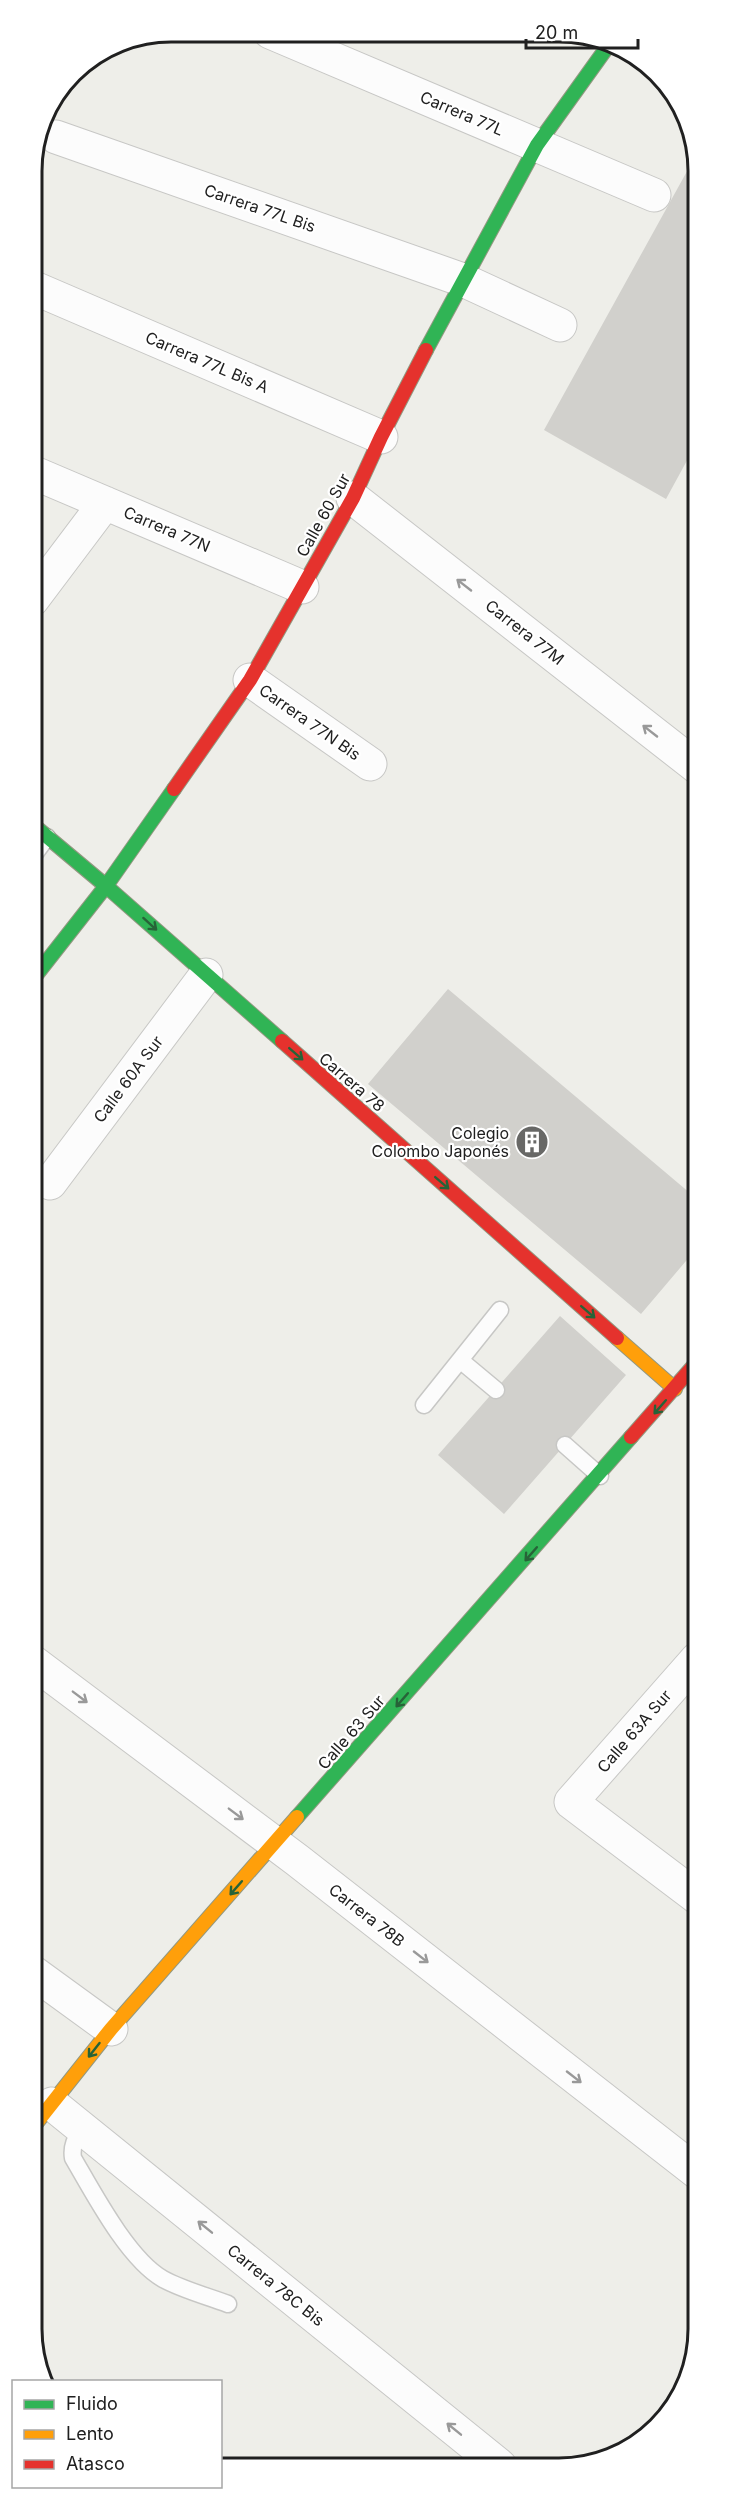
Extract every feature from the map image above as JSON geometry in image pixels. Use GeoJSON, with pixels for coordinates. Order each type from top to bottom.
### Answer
{"type":"FeatureCollection","features":[{"type":"Feature","properties":{"kind":"street","name":"Carrera 77L"},"geometry":{"type":"LineString","coordinates":[[294,42],[654,195]]}},
{"type":"Feature","properties":{"kind":"street","name":"Calle 60 Sur"},"geometry":{"type":"LineString","coordinates":[[42,967],[106,885],[250,680],[353,498],[381,437],[537,145],[605,51]]}},
{"type":"Feature","properties":{"kind":"street","name":"Carrera 77L Bis"},"geometry":{"type":"LineString","coordinates":[[56,137],[463,280],[560,325]]}},
{"type":"Feature","properties":{"kind":"street","name":"Carrera 77L Bis A"},"geometry":{"type":"LineString","coordinates":[[42,291],[381,437]]}},
{"type":"Feature","properties":{"kind":"street","name":"Carrera 77N"},"geometry":{"type":"LineString","coordinates":[[42,476],[302,586]]}},
{"type":"Feature","properties":{"kind":"street","name":"Carrera 77M"},"geometry":{"type":"LineString","coordinates":[[353,498],[688,760]]}},
{"type":"Feature","properties":{"kind":"street"},"geometry":{"type":"LineString","coordinates":[[42,587],[105,503]]}},
{"type":"Feature","properties":{"kind":"street","name":"Carrera 77N Bis"},"geometry":{"type":"LineString","coordinates":[[250,680],[370,764]]}},
{"type":"Feature","properties":{"kind":"street","name":"Carrera 78"},"geometry":{"type":"LineString","coordinates":[[42,832],[106,885],[675,1389]]}},
{"type":"Feature","properties":{"kind":"street","name":"Calle 60A Sur"},"geometry":{"type":"LineString","coordinates":[[50,1183],[206,975]]}},
{"type":"Feature","properties":{"kind":"street","name":"Calle 63 Sur"},"geometry":{"type":"LineString","coordinates":[[43,2115],[111,2029],[600,1476],[688,1373]]}},
{"type":"Feature","properties":{"kind":"street","name":"Carrera 78B"},"geometry":{"type":"LineString","coordinates":[[42,1669],[275,1844],[688,2165]]}},
{"type":"Feature","properties":{"kind":"street","name":"Calle 63A Sur"},"geometry":{"type":"LineString","coordinates":[[688,1670],[571,1802],[688,1890]]}},
{"type":"Feature","properties":{"kind":"street"},"geometry":{"type":"LineString","coordinates":[[42,1979],[111,2029]]}},
{"type":"Feature","properties":{"kind":"street","name":"Carrera 78C Bis"},"geometry":{"type":"LineString","coordinates":[[43,2115],[82,2128],[490,2458]]}},
{"type":"Feature","properties":{"kind":"lane"},"geometry":{"type":"LineString","coordinates":[[42,844],[47,837]]}},
{"type":"Feature","properties":{"kind":"lane"},"geometry":{"type":"LineString","coordinates":[[424,1405],[500,1310]]}},
{"type":"Feature","properties":{"kind":"lane"},"geometry":{"type":"LineString","coordinates":[[460,1360],[496,1390]]}},
{"type":"Feature","properties":{"kind":"lane"},"geometry":{"type":"LineString","coordinates":[[565,1445],[600,1476]]}},
{"type":"Feature","properties":{"kind":"lane"},"geometry":{"type":"LineString","coordinates":[[82,2128],[74,2141],[73,2158],[142,2263],[164,2279],[228,2304]]}},
{"type":"Feature","properties":{"kind":"building"},"geometry":{"type":"Polygon","coordinates":[[[688,170],[688,459],[666,499],[544,430],[688,170]]]}},
{"type":"Feature","properties":{"kind":"building","name":"Colegio Colombo Japonés"},"geometry":{"type":"Polygon","coordinates":[[[448,989],[688,1191],[688,1259],[641,1314],[368,1084],[448,989]]]}},
{"type":"Feature","properties":{"kind":"building"},"geometry":{"type":"Polygon","coordinates":[[[560,1316],[626,1375],[504,1514],[438,1455],[560,1316]]]}},
{"type":"Feature","properties":{"kind":"traffic: fast"},"geometry":{"type":"LineString","coordinates":[[426,350],[537,145],[605,51]]}},
{"type":"Feature","properties":{"kind":"traffic: fast"},"geometry":{"type":"LineString","coordinates":[[42,968],[106,886],[174,789]]}},
{"type":"Feature","properties":{"kind":"traffic: fast"},"geometry":{"type":"LineString","coordinates":[[42,832],[282,1041]]}},
{"type":"Feature","properties":{"kind":"traffic: fast"},"geometry":{"type":"LineString","coordinates":[[297,1817],[631,1437]]}},
{"type":"Feature","properties":{"kind":"traffic: slow"},"geometry":{"type":"LineString","coordinates":[[617,1338],[675,1389]]}},
{"type":"Feature","properties":{"kind":"traffic: slow"},"geometry":{"type":"LineString","coordinates":[[42,2116],[111,2029],[297,1817]]}},
{"type":"Feature","properties":{"kind":"traffic: jam"},"geometry":{"type":"LineString","coordinates":[[174,789],[250,680],[353,498],[381,437],[426,350]]}},
{"type":"Feature","properties":{"kind":"traffic: jam"},"geometry":{"type":"LineString","coordinates":[[282,1041],[617,1338]]}},
{"type":"Feature","properties":{"kind":"traffic: jam"},"geometry":{"type":"LineString","coordinates":[[631,1437],[688,1372]]}},
{"type":"Feature","properties":{"kind":"place","name":"Colegio Colombo Japonés"},"geometry":{"type":"Point","coordinates":[532,1142]}}]}
